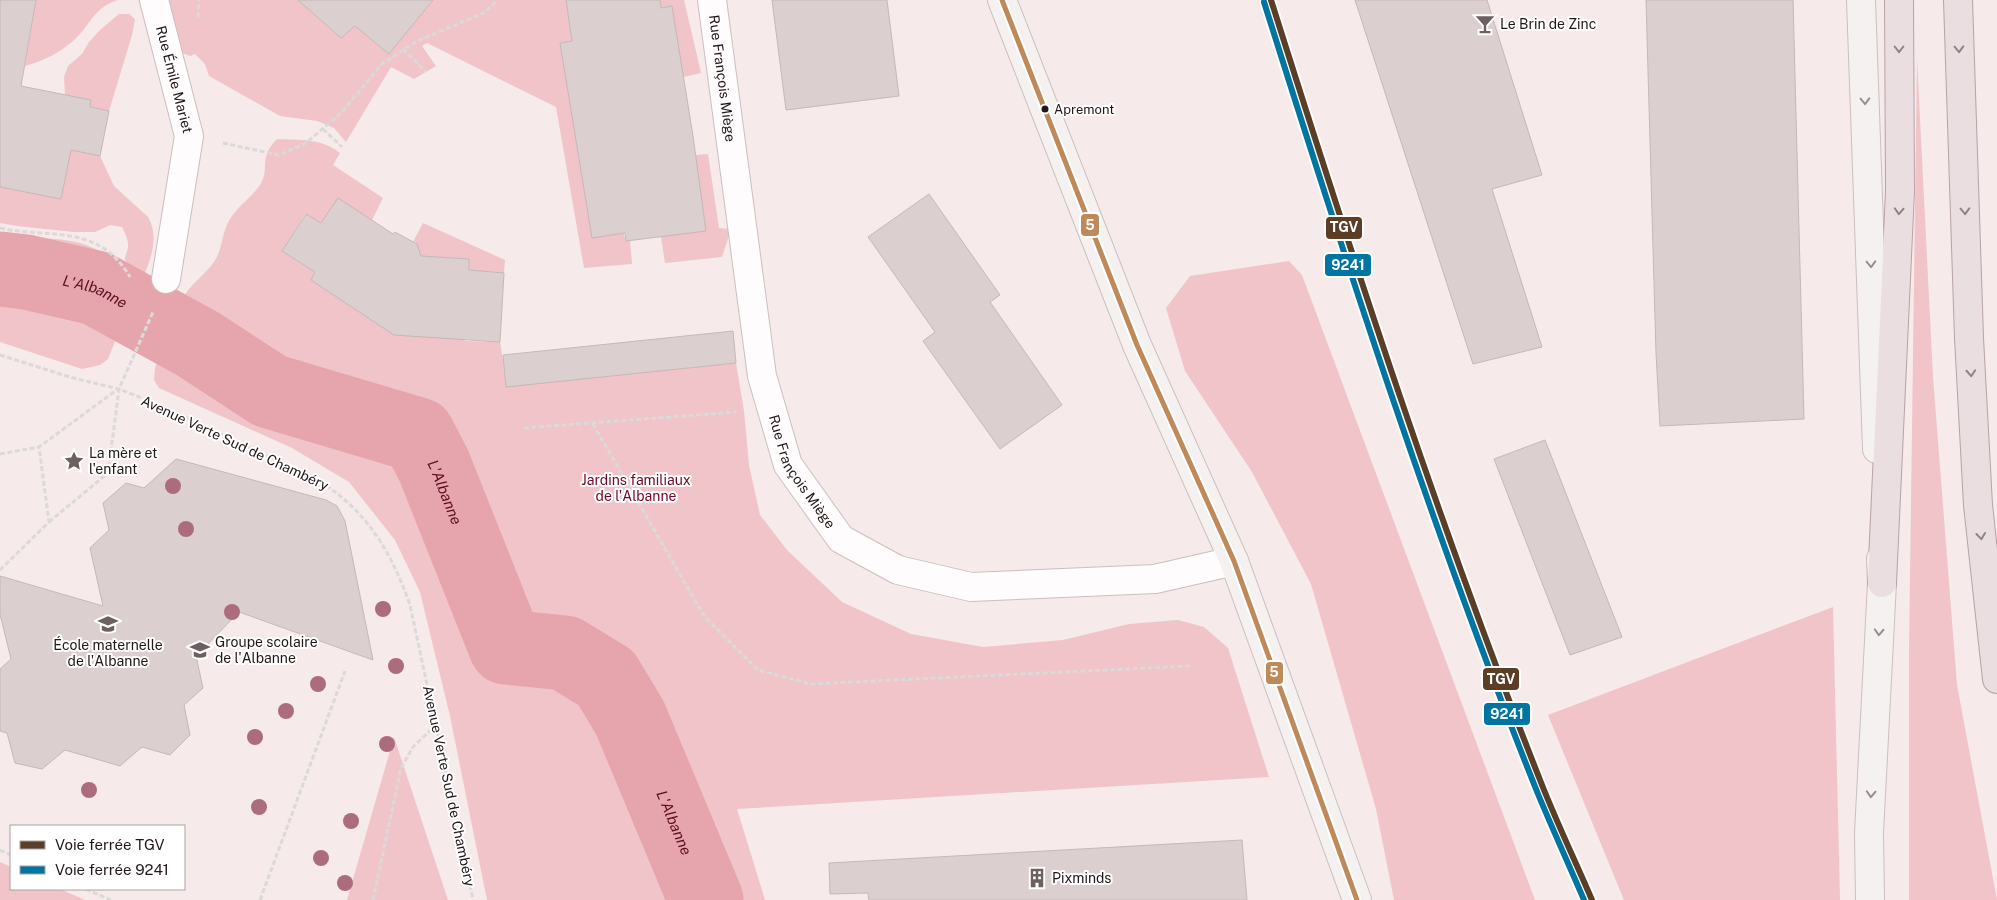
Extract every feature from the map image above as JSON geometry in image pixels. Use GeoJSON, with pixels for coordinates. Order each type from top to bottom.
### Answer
{"type":"FeatureCollection","features":[{"type":"Feature","properties":{"kind":"highway"},"geometry":{"type":"LineString","coordinates":[[1882,583],[1900,191],[1898,0]]}},
{"type":"Feature","properties":{"kind":"highway"},"geometry":{"type":"LineString","coordinates":[[1958,0],[1970,338],[1978,495],[1997,679]]}},
{"type":"Feature","properties":{"kind":"main road"},"geometry":{"type":"LineString","coordinates":[[1002,0],[1137,345],[1234,561],[1357,900]]}},
{"type":"Feature","properties":{"kind":"main road"},"geometry":{"type":"LineString","coordinates":[[1861,0],[1882,583],[1869,833],[1870,900]]}},
{"type":"Feature","properties":{"kind":"street","name":"Rue Émile Mariet"},"geometry":{"type":"LineString","coordinates":[[154,0],[189,136],[166,279]]}},
{"type":"Feature","properties":{"kind":"street","name":"Rue François Miège"},"geometry":{"type":"LineString","coordinates":[[712,0],[762,376],[788,465],[841,539],[898,570],[971,587],[1155,579],[1234,561]]}},
{"type":"Feature","properties":{"kind":"path"},"geometry":{"type":"LineString","coordinates":[[189,136],[279,155],[306,143],[323,129],[341,113],[382,64],[403,49],[417,41],[484,13],[498,0]]}},
{"type":"Feature","properties":{"kind":"path"},"geometry":{"type":"LineString","coordinates":[[403,49],[426,72]]}},
{"type":"Feature","properties":{"kind":"path"},"geometry":{"type":"LineString","coordinates":[[323,129],[342,147]]}},
{"type":"Feature","properties":{"kind":"path"},"geometry":{"type":"LineString","coordinates":[[0,228],[20,232],[78,236],[110,252],[122,263],[130,277],[138,285],[166,279]]}},
{"type":"Feature","properties":{"kind":"path"},"geometry":{"type":"LineString","coordinates":[[0,570],[49,522],[108,473],[119,389],[140,344]]}},
{"type":"Feature","properties":{"kind":"path","name":"Avenue Verte Sud de Chambéry"},"geometry":{"type":"LineString","coordinates":[[0,355],[74,378],[119,389],[162,406],[318,480],[335,490],[364,518],[379,536],[402,584],[415,625],[473,900]]}},
{"type":"Feature","properties":{"kind":"path"},"geometry":{"type":"LineString","coordinates":[[0,454],[39,447],[119,389]]}},
{"type":"Feature","properties":{"kind":"path"},"geometry":{"type":"LineString","coordinates":[[524,428],[593,424],[772,408]]}},
{"type":"Feature","properties":{"kind":"path"},"geometry":{"type":"LineString","coordinates":[[593,424],[704,616],[758,670],[811,684],[1190,666]]}},
{"type":"Feature","properties":{"kind":"path"},"geometry":{"type":"LineString","coordinates":[[39,447],[49,522]]}},
{"type":"Feature","properties":{"kind":"path"},"geometry":{"type":"LineString","coordinates":[[260,900],[345,671]]}},
{"type":"Feature","properties":{"kind":"path"},"geometry":{"type":"LineString","coordinates":[[373,900],[401,768],[412,747],[436,725]]}},
{"type":"Feature","properties":{"kind":"path"},"geometry":{"type":"LineString","coordinates":[[88,890],[111,900]]}},
{"type":"Feature","properties":{"kind":"green space"},"geometry":{"type":"Polygon","coordinates":[[[36,0],[118,0],[103,7],[79,35],[62,50],[25,66],[36,0]]]}},
{"type":"Feature","properties":{"kind":"green space"},"geometry":{"type":"Polygon","coordinates":[[[138,0],[298,0],[341,38],[355,26],[388,53],[432,2],[431,0],[566,0],[572,41],[560,43],[626,241],[630,240],[632,264],[584,268],[556,107],[427,43],[422,46],[436,66],[414,79],[391,67],[346,142],[334,128],[317,121],[280,116],[209,76],[205,64],[195,54],[190,56],[180,52],[144,2],[138,0]]]}},
{"type":"Feature","properties":{"kind":"green space"},"geometry":{"type":"Polygon","coordinates":[[[660,0],[684,0],[701,73],[683,77],[671,6],[661,8],[660,0]]]}},
{"type":"Feature","properties":{"kind":"green space"},"geometry":{"type":"Polygon","coordinates":[[[119,14],[129,14],[135,19],[109,111],[90,107],[91,100],[65,95],[64,77],[68,66],[82,54],[89,42],[100,30],[119,14]]]}},
{"type":"Feature","properties":{"kind":"green space"},"geometry":{"type":"Polygon","coordinates":[[[1917,59],[1933,377],[1957,685],[1997,900],[1909,900],[1909,652],[1917,59]]]}},
{"type":"Feature","properties":{"kind":"green space","name":"Jardins familiaux de l'Albanne"},"geometry":{"type":"Polygon","coordinates":[[[277,139],[318,142],[333,148],[340,153],[333,165],[383,198],[372,220],[338,199],[321,223],[305,214],[282,251],[315,272],[311,280],[387,330],[464,339],[465,341],[500,342],[507,386],[736,363],[744,411],[749,465],[760,515],[787,550],[842,602],[911,634],[983,647],[1063,640],[1129,624],[1178,620],[1204,627],[1228,648],[1269,777],[737,809],[765,900],[487,900],[450,716],[420,592],[395,540],[349,482],[292,448],[159,388],[154,380],[155,368],[182,300],[217,257],[230,219],[260,185],[263,179],[267,153],[277,139]]]}},
{"type":"Feature","properties":{"kind":"green space"},"geometry":{"type":"Polygon","coordinates":[[[71,150],[100,156],[114,186],[148,217],[152,225],[153,242],[150,259],[140,283],[125,260],[128,243],[122,227],[110,225],[95,232],[74,232],[0,223],[0,187],[61,199],[71,150]]]}},
{"type":"Feature","properties":{"kind":"green space"},"geometry":{"type":"Polygon","coordinates":[[[708,154],[719,228],[731,229],[722,257],[665,263],[661,237],[696,155],[708,154]]]}},
{"type":"Feature","properties":{"kind":"green space"},"geometry":{"type":"Polygon","coordinates":[[[423,223],[505,260],[504,273],[469,270],[468,259],[417,256],[416,242],[413,242],[423,223]]]}},
{"type":"Feature","properties":{"kind":"green space"},"geometry":{"type":"Polygon","coordinates":[[[0,234],[75,242],[89,246],[102,253],[114,263],[135,291],[108,359],[100,365],[82,369],[0,342],[0,234]]]}},
{"type":"Feature","properties":{"kind":"green space"},"geometry":{"type":"Polygon","coordinates":[[[1289,261],[1302,275],[1535,900],[1394,900],[1376,809],[1311,584],[1252,472],[1185,371],[1166,308],[1190,276],[1289,261]]]}},
{"type":"Feature","properties":{"kind":"green space"},"geometry":{"type":"Polygon","coordinates":[[[1833,607],[1840,900],[1624,900],[1548,715],[1833,607]]]}},
{"type":"Feature","properties":{"kind":"green space"},"geometry":{"type":"Polygon","coordinates":[[[394,737],[448,900],[347,900],[394,737]]]}},
{"type":"Feature","properties":{"kind":"green space"},"geometry":{"type":"Polygon","coordinates":[[[0,862],[10,867],[10,890],[62,890],[85,900],[0,900],[0,862]]]}},
{"type":"Feature","properties":{"kind":"building"},"geometry":{"type":"Polygon","coordinates":[[[0,0],[36,0],[21,86],[91,100],[90,107],[109,111],[100,156],[71,150],[61,199],[0,187],[0,0]]]}},
{"type":"Feature","properties":{"kind":"building"},"geometry":{"type":"Polygon","coordinates":[[[298,0],[433,0],[389,54],[355,26],[341,38],[298,0]]]}},
{"type":"Feature","properties":{"kind":"building"},"geometry":{"type":"Polygon","coordinates":[[[566,0],[660,0],[661,8],[672,6],[706,231],[626,241],[625,233],[592,238],[560,43],[572,41],[566,0]]]}},
{"type":"Feature","properties":{"kind":"building"},"geometry":{"type":"Polygon","coordinates":[[[772,0],[887,0],[899,96],[786,110],[772,0]]]}},
{"type":"Feature","properties":{"kind":"building"},"geometry":{"type":"Polygon","coordinates":[[[1355,0],[1487,0],[1542,175],[1492,189],[1542,347],[1473,364],[1355,0]]]}},
{"type":"Feature","properties":{"kind":"building"},"geometry":{"type":"Polygon","coordinates":[[[1646,0],[1793,0],[1804,419],[1660,426],[1656,353],[1646,0]]]}},
{"type":"Feature","properties":{"kind":"building"},"geometry":{"type":"Polygon","coordinates":[[[929,194],[1000,295],[990,302],[1062,405],[1000,449],[923,341],[935,332],[868,237],[929,194]]]}},
{"type":"Feature","properties":{"kind":"building"},"geometry":{"type":"Polygon","coordinates":[[[338,198],[393,234],[395,232],[417,244],[421,256],[469,259],[469,270],[504,273],[500,342],[394,335],[311,280],[315,272],[282,251],[306,214],[321,223],[338,198]]]}},
{"type":"Feature","properties":{"kind":"building"},"geometry":{"type":"Polygon","coordinates":[[[733,331],[736,363],[506,387],[503,355],[733,331]]]}},
{"type":"Feature","properties":{"kind":"building"},"geometry":{"type":"Polygon","coordinates":[[[1545,440],[1622,637],[1570,655],[1494,459],[1545,440]]]}},
{"type":"Feature","properties":{"kind":"building"},"geometry":{"type":"Polygon","coordinates":[[[176,459],[326,500],[337,506],[345,521],[373,660],[239,612],[196,656],[203,688],[184,705],[190,735],[170,755],[142,747],[120,766],[65,750],[42,769],[15,763],[7,733],[0,731],[0,669],[11,659],[0,614],[0,576],[103,606],[90,548],[109,530],[103,503],[126,483],[144,488],[176,459]]]}},
{"type":"Feature","properties":{"kind":"building","name":"Pixminds"},"geometry":{"type":"Polygon","coordinates":[[[1242,840],[1247,900],[869,900],[868,893],[830,894],[829,863],[1242,840]]]}},
{"type":"Feature","properties":{"kind":"waterway","name":"L'Albanne"},"geometry":{"type":"LineString","coordinates":[[0,269],[26,272],[96,288],[198,344],[270,391],[418,435],[434,466],[506,647],[565,653],[606,678],[630,718],[706,900]]}},
{"type":"Feature","properties":{"kind":"rail line","name":"TGV"},"geometry":{"type":"LineString","coordinates":[[1271,0],[1400,398],[1470,595],[1544,790],[1592,900]]}},
{"type":"Feature","properties":{"kind":"rail line","name":"9241"},"geometry":{"type":"LineString","coordinates":[[1264,2],[1360,302],[1463,599],[1538,794],[1584,900]]}},
{"type":"Feature","properties":{"kind":"transit line","name":"5"},"geometry":{"type":"LineString","coordinates":[[1002,0],[1137,345],[1234,561],[1357,900]]}},
{"type":"Feature","properties":{"kind":"place","name":"Le Brin de Zinc"},"geometry":{"type":"Point","coordinates":[1485,24]}},
{"type":"Feature","properties":{"kind":"place","name":"Apremont"},"geometry":{"type":"Point","coordinates":[1045,109]}},
{"type":"Feature","properties":{"kind":"place","name":"La mère et l'enfant"},"geometry":{"type":"Point","coordinates":[74,461]}},
{"type":"Feature","properties":{"kind":"place","name":"École maternelle de l'Albanne"},"geometry":{"type":"Point","coordinates":[108,624]}},
{"type":"Feature","properties":{"kind":"place","name":"Groupe scolaire de l'Albanne"},"geometry":{"type":"Point","coordinates":[200,650]}},
{"type":"Feature","properties":{"kind":"place","name":"Pixminds"},"geometry":{"type":"Point","coordinates":[1037,878]}}]}
